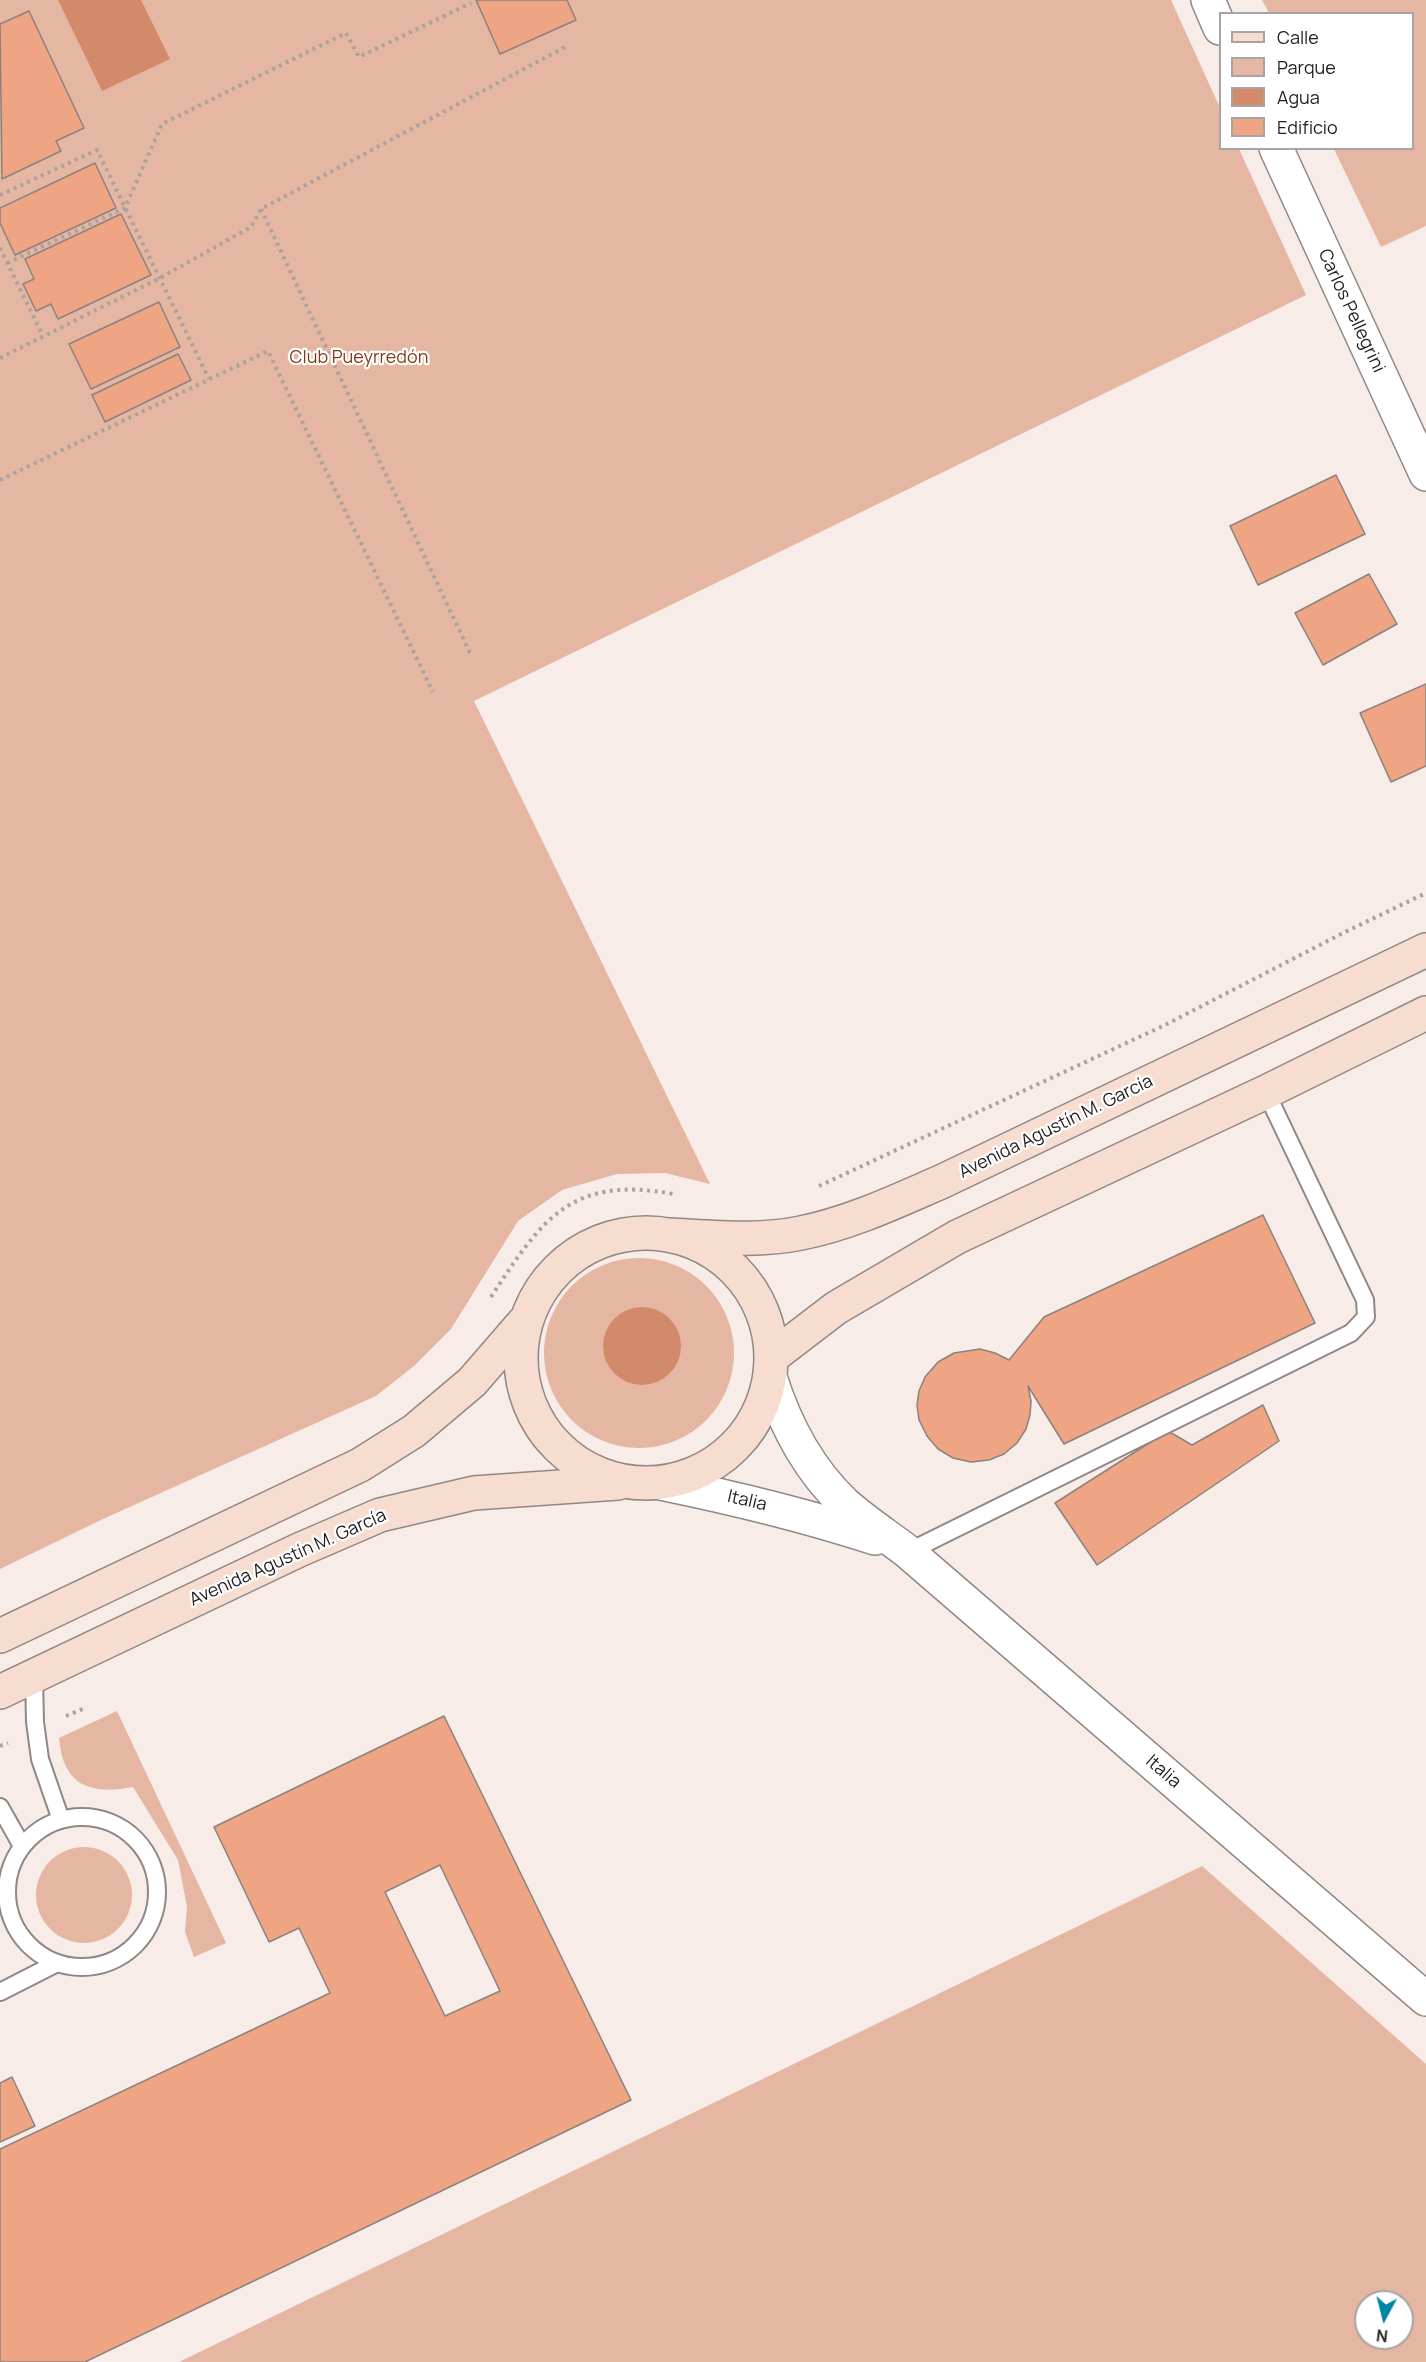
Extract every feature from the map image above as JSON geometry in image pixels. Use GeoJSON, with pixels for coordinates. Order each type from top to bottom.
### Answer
{"type":"FeatureCollection","features":[{"type":"Feature","properties":{"kind":"main road","name":"Avenida Agustín M. García"},"geometry":{"type":"LineString","coordinates":[[524,1322],[536,1296],[555,1269],[588,1246],[627,1234],[747,1239],[790,1234],[866,1214],[943,1181],[1426,950]]}},
{"type":"Feature","properties":{"kind":"main road"},"geometry":{"type":"LineString","coordinates":[[771,1367],[836,1308],[957,1237],[1266,1092],[1426,1013]]}},
{"type":"Feature","properties":{"kind":"main road"},"geometry":{"type":"LineString","coordinates":[[524,1322],[522,1373],[534,1418],[558,1450],[591,1472],[629,1482],[661,1483],[703,1473],[735,1447],[756,1418],[771,1367],[770,1338],[758,1302],[736,1271],[705,1248],[669,1235]]}},
{"type":"Feature","properties":{"kind":"main road"},"geometry":{"type":"LineString","coordinates":[[0,1636],[360,1465],[414,1431],[472,1382],[524,1322]]}},
{"type":"Feature","properties":{"kind":"main road","name":"Avenida Agustín M. García"},"geometry":{"type":"LineString","coordinates":[[0,1692],[299,1550],[380,1515],[474,1493],[629,1482]]}},
{"type":"Feature","properties":{"kind":"street"},"geometry":{"type":"LineString","coordinates":[[1208,0],[1219,24]]}},
{"type":"Feature","properties":{"kind":"street","name":"Carlos Pellegrini"},"geometry":{"type":"LineString","coordinates":[[1277,150],[1426,474]]}},
{"type":"Feature","properties":{"kind":"street","name":"Italia"},"geometry":{"type":"LineString","coordinates":[[771,1367],[781,1411],[795,1439],[822,1479],[846,1504],[904,1549],[1426,1999]]}},
{"type":"Feature","properties":{"kind":"street","name":"Italia"},"geometry":{"type":"LineString","coordinates":[[661,1483],[742,1499],[820,1520],[904,1549]]}},
{"type":"Feature","properties":{"kind":"lane"},"geometry":{"type":"LineString","coordinates":[[904,1549],[1351,1334],[1366,1317],[1365,1300],[1266,1092]]}},
{"type":"Feature","properties":{"kind":"lane"},"geometry":{"type":"LineString","coordinates":[[34,1676],[35,1722],[40,1759],[61,1820]]}},
{"type":"Feature","properties":{"kind":"lane"},"geometry":{"type":"LineString","coordinates":[[0,1807],[22,1846]]}},
{"type":"Feature","properties":{"kind":"lane"},"geometry":{"type":"LineString","coordinates":[[86,1816],[112,1822],[134,1836],[149,1857],[158,1882],[157,1907],[147,1932],[131,1951],[108,1964],[82,1968],[57,1963],[38,1953],[22,1938],[3,1899],[13,1862],[22,1846],[40,1830],[61,1820],[86,1816]]}},
{"type":"Feature","properties":{"kind":"lane"},"geometry":{"type":"LineString","coordinates":[[0,1992],[57,1963]]}},
{"type":"Feature","properties":{"kind":"path"},"geometry":{"type":"LineString","coordinates":[[7,263],[125,208],[162,124],[346,33],[359,57],[471,3]]}},
{"type":"Feature","properties":{"kind":"path"},"geometry":{"type":"LineString","coordinates":[[0,358],[160,278],[251,228],[261,210],[567,46]]}},
{"type":"Feature","properties":{"kind":"path"},"geometry":{"type":"LineString","coordinates":[[0,195],[97,150],[209,379]]}},
{"type":"Feature","properties":{"kind":"path"},"geometry":{"type":"LineString","coordinates":[[261,210],[470,654]]}},
{"type":"Feature","properties":{"kind":"path"},"geometry":{"type":"LineString","coordinates":[[0,248],[43,336]]}},
{"type":"Feature","properties":{"kind":"path"},"geometry":{"type":"LineString","coordinates":[[0,480],[268,351],[433,692]]}},
{"type":"Feature","properties":{"kind":"green space","name":"Club Pueyrredón"},"geometry":{"type":"Polygon","coordinates":[[[0,0],[1171,0],[1219,106],[1219,150],[1239,150],[1306,295],[474,701],[710,1184],[665,1173],[617,1174],[562,1190],[518,1221],[451,1329],[414,1366],[376,1396],[103,1519],[0,1569],[0,0]]]}},
{"type":"Feature","properties":{"kind":"green space"},"geometry":{"type":"Polygon","coordinates":[[[1262,0],[1426,0],[1426,226],[1381,247],[1334,150],[1414,150],[1414,12],[1268,12],[1262,0]]]}},
{"type":"Feature","properties":{"kind":"green space"},"geometry":{"type":"Polygon","coordinates":[[[630,1258],[648,1258],[684,1269],[706,1286],[718,1300],[727,1317],[734,1353],[727,1389],[718,1406],[706,1420],[684,1437],[667,1444],[648,1448],[630,1448],[594,1437],[572,1420],[560,1406],[548,1381],[544,1362],[544,1344],[555,1308],[572,1286],[586,1274],[611,1262],[630,1258]]]}},
{"type":"Feature","properties":{"kind":"green space"},"geometry":{"type":"Polygon","coordinates":[[[117,1711],[226,1943],[194,1957],[185,1932],[187,1907],[178,1860],[133,1787],[92,1788],[73,1777],[66,1767],[59,1738],[117,1711]]]}},
{"type":"Feature","properties":{"kind":"green space"},"geometry":{"type":"Polygon","coordinates":[[[84,1847],[102,1851],[118,1861],[128,1877],[132,1895],[128,1913],[118,1929],[102,1939],[84,1943],[66,1939],[50,1929],[40,1913],[36,1895],[40,1877],[50,1861],[66,1851],[84,1847]]]}},
{"type":"Feature","properties":{"kind":"green space"},"geometry":{"type":"Polygon","coordinates":[[[1202,1866],[1426,2064],[1426,2362],[179,2362],[1202,1866]]]}},
{"type":"Feature","properties":{"kind":"water"},"geometry":{"type":"Polygon","coordinates":[[[58,0],[141,0],[170,59],[102,91],[58,0]]]}},
{"type":"Feature","properties":{"kind":"water"},"geometry":{"type":"Polygon","coordinates":[[[642,1307],[657,1310],[669,1319],[678,1331],[681,1346],[678,1361],[669,1373],[657,1382],[642,1385],[627,1382],[615,1373],[606,1361],[603,1346],[606,1331],[615,1319],[627,1310],[642,1307]]]}},
{"type":"Feature","properties":{"kind":"building"},"geometry":{"type":"Polygon","coordinates":[[[476,0],[567,0],[576,20],[500,54],[476,0]]]}},
{"type":"Feature","properties":{"kind":"building"},"geometry":{"type":"Polygon","coordinates":[[[29,11],[84,128],[56,141],[61,151],[2,179],[0,24],[29,11]]]}},
{"type":"Feature","properties":{"kind":"building"},"geometry":{"type":"Polygon","coordinates":[[[95,163],[116,208],[15,255],[0,223],[0,208],[95,163]]]}},
{"type":"Feature","properties":{"kind":"building"},"geometry":{"type":"Polygon","coordinates":[[[121,214],[151,275],[58,319],[51,304],[36,311],[23,284],[34,279],[25,259],[121,214]]]}},
{"type":"Feature","properties":{"kind":"building"},"geometry":{"type":"Polygon","coordinates":[[[159,302],[180,347],[91,389],[69,344],[159,302]]]}},
{"type":"Feature","properties":{"kind":"building"},"geometry":{"type":"Polygon","coordinates":[[[178,354],[191,380],[105,422],[92,395],[178,354]]]}},
{"type":"Feature","properties":{"kind":"building"},"geometry":{"type":"Polygon","coordinates":[[[1336,475],[1365,534],[1258,585],[1230,526],[1336,475]]]}},
{"type":"Feature","properties":{"kind":"building"},"geometry":{"type":"Polygon","coordinates":[[[1369,574],[1397,624],[1323,665],[1295,613],[1369,574]]]}},
{"type":"Feature","properties":{"kind":"building"},"geometry":{"type":"Polygon","coordinates":[[[1426,684],[1426,766],[1391,782],[1360,713],[1426,684]]]}},
{"type":"Feature","properties":{"kind":"building"},"geometry":{"type":"Polygon","coordinates":[[[1263,1215],[1315,1323],[1064,1444],[1028,1386],[1031,1401],[1026,1429],[1017,1443],[1004,1454],[989,1460],[971,1462],[953,1458],[938,1449],[927,1436],[919,1420],[917,1405],[919,1391],[925,1377],[938,1362],[954,1353],[980,1349],[1009,1360],[1044,1317],[1263,1215]]]}},
{"type":"Feature","properties":{"kind":"building"},"geometry":{"type":"Polygon","coordinates":[[[1263,1405],[1279,1441],[1097,1565],[1055,1503],[1168,1431],[1192,1445],[1263,1405]]]}},
{"type":"Feature","properties":{"kind":"building"},"geometry":{"type":"Polygon","coordinates":[[[444,1716],[631,2100],[85,2362],[0,2362],[0,2149],[330,1993],[299,1928],[269,1942],[214,1827],[444,1716]],[[440,1865],[385,1892],[445,2016],[500,1991],[440,1865]]]}},
{"type":"Feature","properties":{"kind":"building"},"geometry":{"type":"Polygon","coordinates":[[[12,2077],[35,2126],[0,2142],[0,2083],[12,2077]]]}}]}
